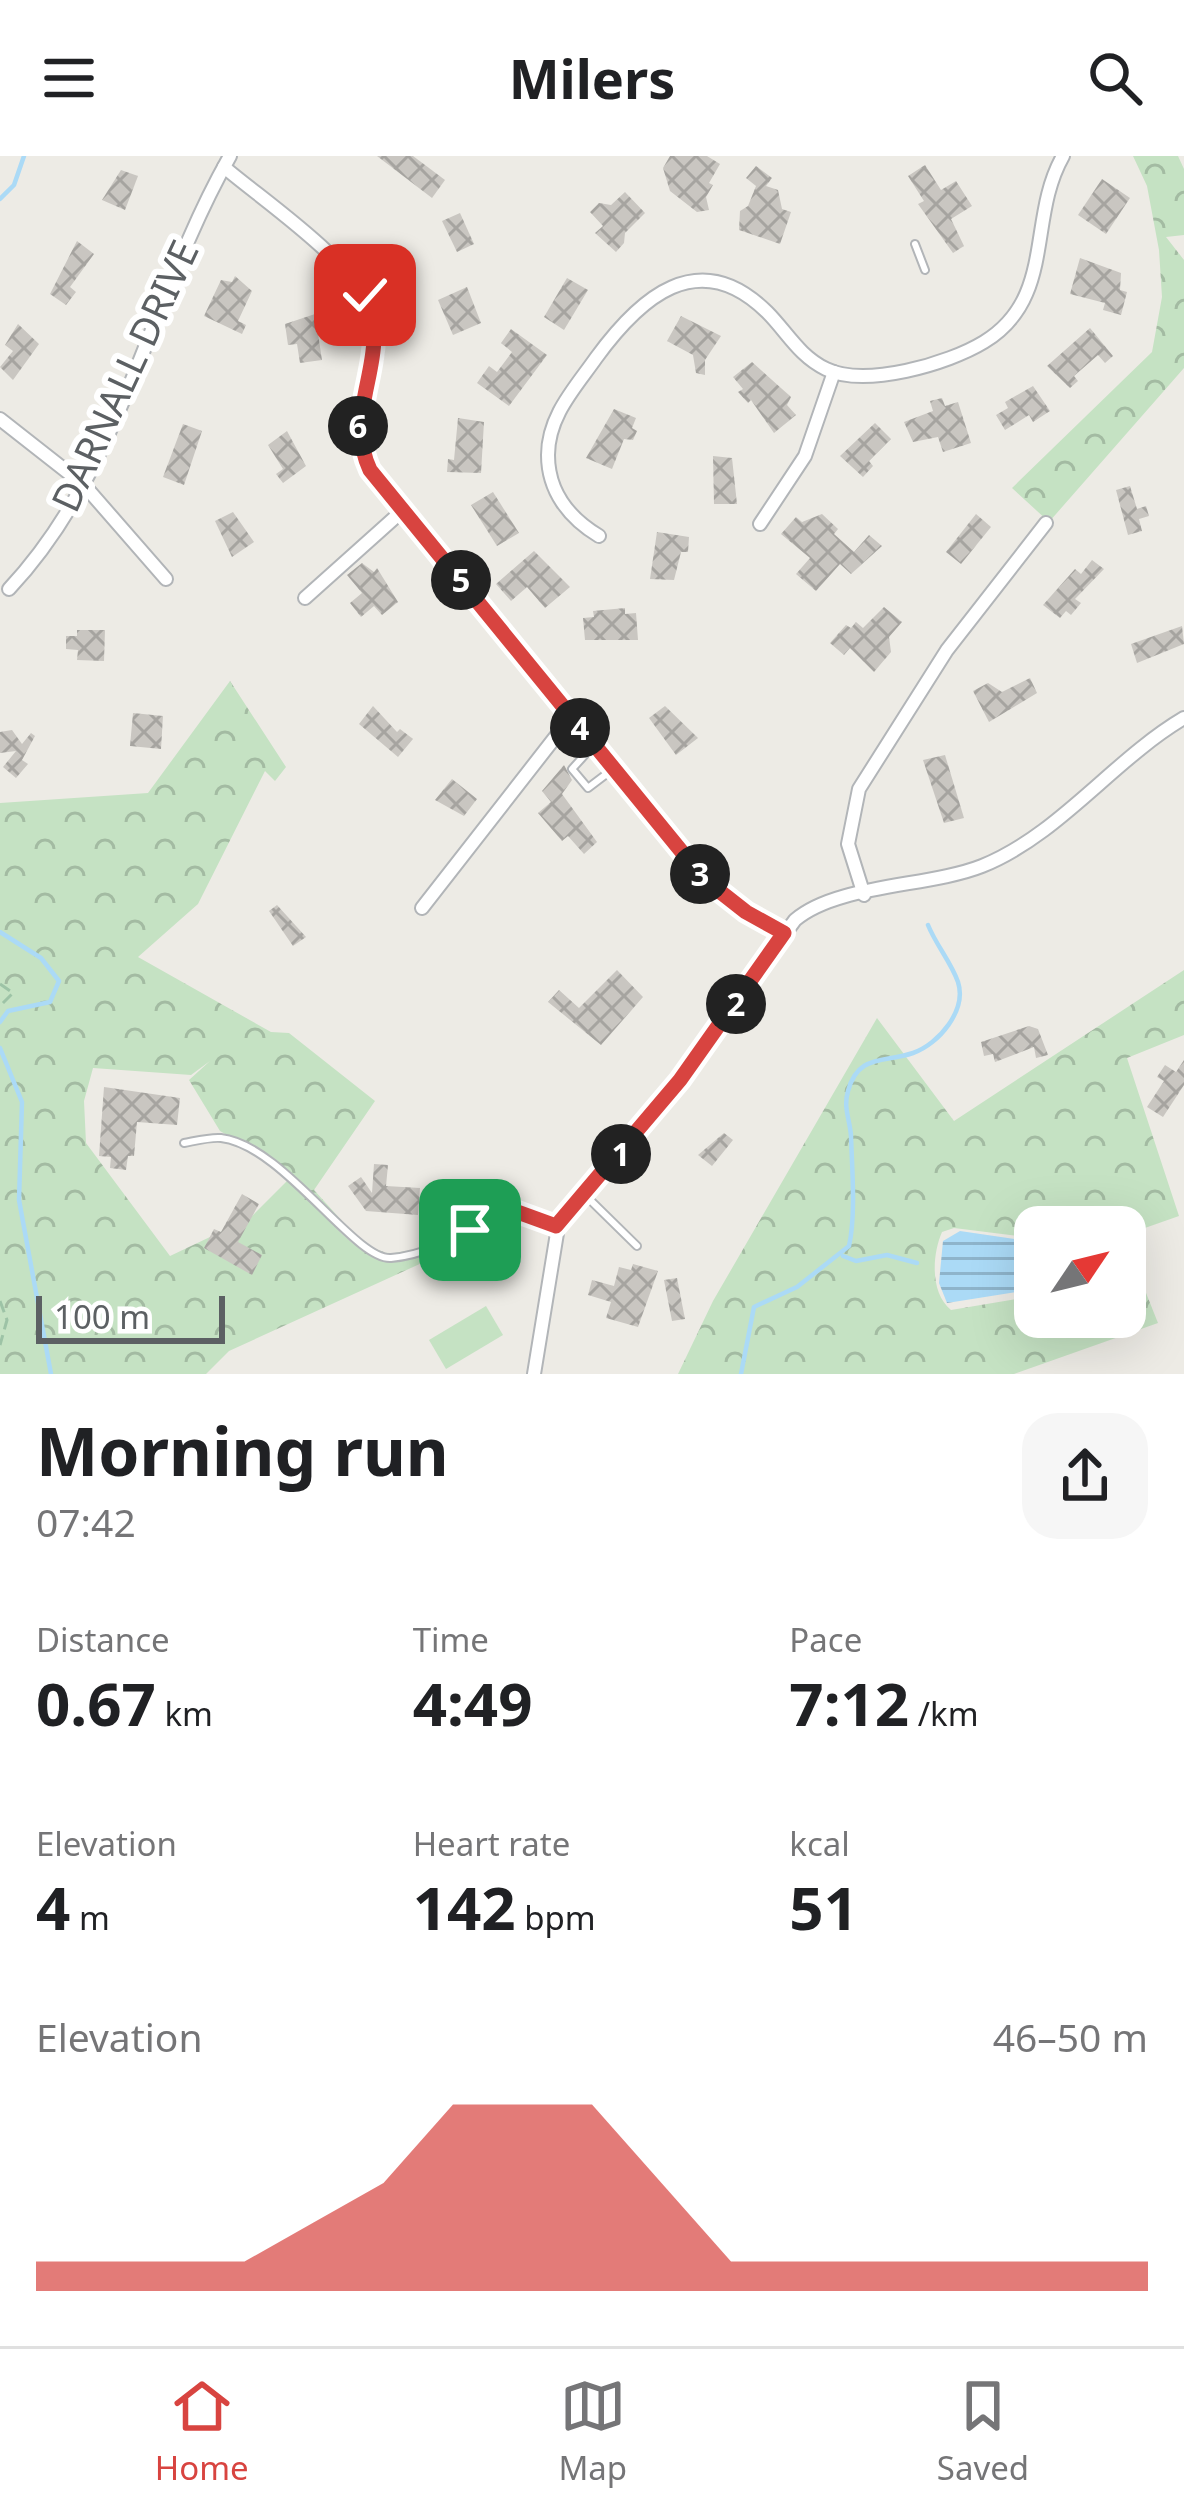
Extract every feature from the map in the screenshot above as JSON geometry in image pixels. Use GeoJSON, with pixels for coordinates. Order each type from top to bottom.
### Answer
{"type":"FeatureCollection","features":[{"type":"Feature","properties":{"kind":"street"},"geometry":{"type":"LineString","coordinates":[[599,536],[561,501],[549,469],[550,436],[562,405],[640,303],[690,283],[729,288],[759,304],[797,348],[834,372],[887,375],[967,351],[1002,328],[1034,282],[1047,190],[1063,156]]}},
{"type":"Feature","properties":{"kind":"street"},"geometry":{"type":"LineString","coordinates":[[226,161],[365,295],[377,346],[359,406],[358,440],[370,470],[704,879],[746,912],[784,933]]}},
{"type":"Feature","properties":{"kind":"street","name":"DARNALL DRIVE"},"geometry":{"type":"LineString","coordinates":[[9,589],[83,485],[226,161]]}},
{"type":"Feature","properties":{"kind":"street"},"geometry":{"type":"LineString","coordinates":[[760,524],[805,456],[834,372]]}},
{"type":"Feature","properties":{"kind":"street"},"geometry":{"type":"LineString","coordinates":[[0,419],[83,485],[166,579]]}},
{"type":"Feature","properties":{"kind":"street"},"geometry":{"type":"LineString","coordinates":[[304,598],[401,512]]}},
{"type":"Feature","properties":{"kind":"street"},"geometry":{"type":"LineString","coordinates":[[864,895],[848,844],[859,790],[947,650],[1046,523]]}},
{"type":"Feature","properties":{"kind":"street"},"geometry":{"type":"LineString","coordinates":[[422,908],[571,717]]}},
{"type":"Feature","properties":{"kind":"street"},"geometry":{"type":"LineString","coordinates":[[534,1374],[556,1226],[680,1080],[784,933],[816,907],[954,875],[1005,856],[1126,757],[1184,718]]}},
{"type":"Feature","properties":{"kind":"lane"},"geometry":{"type":"LineString","coordinates":[[915,244],[925,270]]}},
{"type":"Feature","properties":{"kind":"lane"},"geometry":{"type":"LineString","coordinates":[[594,745],[572,769],[588,788],[613,769]]}},
{"type":"Feature","properties":{"kind":"lane"},"geometry":{"type":"LineString","coordinates":[[184,1143],[223,1138],[257,1155],[313,1193],[360,1248],[386,1260],[421,1252],[512,1210],[556,1226]]}},
{"type":"Feature","properties":{"kind":"lane"},"geometry":{"type":"LineString","coordinates":[[586,1192],[638,1246]]}},
{"type":"Feature","properties":{"kind":"path"},"geometry":{"type":"LineString","coordinates":[[0,984],[13,993],[0,1006]]}},
{"type":"Feature","properties":{"kind":"path"},"geometry":{"type":"LineString","coordinates":[[0,1300],[7,1320],[0,1345]]}},
{"type":"Feature","properties":{"kind":"green space"},"geometry":{"type":"Polygon","coordinates":[[[1133,156],[1178,156],[1184,169],[1184,235],[1166,237],[1184,260],[1184,368],[1049,522],[1012,488],[1152,352],[1162,297],[1159,250],[1147,186],[1133,156]]]}},
{"type":"Feature","properties":{"kind":"green space"},"geometry":{"type":"Polygon","coordinates":[[[230,681],[286,767],[275,781],[265,771],[198,904],[138,957],[271,1032],[289,1033],[375,1101],[314,1190],[363,1244],[385,1253],[370,1251],[286,1170],[220,1131],[189,1080],[210,1061],[191,1075],[93,1068],[84,1101],[86,1143],[170,1256],[250,1218],[291,1177],[354,1244],[386,1259],[430,1251],[496,1221],[518,1216],[541,1219],[503,1226],[229,1351],[206,1374],[0,1374],[0,803],[148,793],[230,681]]]}},
{"type":"Feature","properties":{"kind":"green space"},"geometry":{"type":"Polygon","coordinates":[[[1184,970],[1184,1035],[1127,1058],[1179,1216],[1146,1228],[1146,1206],[1014,1206],[1014,1235],[954,1228],[942,1232],[936,1252],[936,1284],[951,1310],[1014,1300],[1014,1338],[1116,1338],[1014,1374],[678,1374],[713,1301],[877,1018],[954,1121],[1184,970]]]}},
{"type":"Feature","properties":{"kind":"green space"},"geometry":{"type":"Polygon","coordinates":[[[509,1208],[545,1215],[510,1211],[409,1255],[393,1253],[417,1249],[509,1208]]]}},
{"type":"Feature","properties":{"kind":"green space"},"geometry":{"type":"Polygon","coordinates":[[[1146,1293],[1158,1323],[1146,1327],[1146,1293]]]}},
{"type":"Feature","properties":{"kind":"green space"},"geometry":{"type":"Polygon","coordinates":[[[486,1306],[503,1335],[446,1369],[429,1340],[486,1306]]]}},
{"type":"Feature","properties":{"kind":"water"},"geometry":{"type":"Polygon","coordinates":[[[960,1231],[1014,1239],[1014,1292],[947,1303],[939,1283],[943,1241],[960,1231]]]}},
{"type":"Feature","properties":{"kind":"building"},"geometry":{"type":"Polygon","coordinates":[[[377,156],[413,156],[445,180],[432,198],[377,156]]]}},
{"type":"Feature","properties":{"kind":"building"},"geometry":{"type":"Polygon","coordinates":[[[670,156],[707,156],[720,164],[709,183],[713,185],[706,197],[709,210],[697,212],[670,191],[663,168],[670,156]]]}},
{"type":"Feature","properties":{"kind":"building"},"geometry":{"type":"Polygon","coordinates":[[[925,165],[941,190],[956,181],[972,206],[951,219],[964,246],[953,253],[918,204],[924,201],[908,176],[925,165]]]}},
{"type":"Feature","properties":{"kind":"building"},"geometry":{"type":"Polygon","coordinates":[[[756,166],[772,178],[766,186],[778,190],[782,209],[791,212],[780,244],[739,230],[740,211],[748,206],[756,186],[746,178],[756,166]]]}},
{"type":"Feature","properties":{"kind":"building"},"geometry":{"type":"Polygon","coordinates":[[[121,170],[138,176],[125,210],[102,200],[121,170]]]}},
{"type":"Feature","properties":{"kind":"building"},"geometry":{"type":"Polygon","coordinates":[[[1102,179],[1130,198],[1106,234],[1078,215],[1102,179]]]}},
{"type":"Feature","properties":{"kind":"building"},"geometry":{"type":"Polygon","coordinates":[[[625,192],[645,213],[625,233],[616,252],[595,233],[603,226],[590,212],[599,203],[611,205],[625,192]]]}},
{"type":"Feature","properties":{"kind":"building"},"geometry":{"type":"Polygon","coordinates":[[[460,213],[474,244],[457,252],[442,221],[460,213]]]}},
{"type":"Feature","properties":{"kind":"building"},"geometry":{"type":"Polygon","coordinates":[[[77,241],[94,254],[70,287],[76,292],[66,305],[50,294],[77,241]]]}},
{"type":"Feature","properties":{"kind":"building"},"geometry":{"type":"Polygon","coordinates":[[[1080,258],[1121,273],[1120,290],[1127,292],[1121,315],[1103,310],[1105,303],[1070,294],[1080,258]]]}},
{"type":"Feature","properties":{"kind":"building"},"geometry":{"type":"Polygon","coordinates":[[[235,276],[252,291],[238,321],[246,325],[242,334],[204,316],[221,280],[232,282],[235,276]]]}},
{"type":"Feature","properties":{"kind":"building"},"geometry":{"type":"Polygon","coordinates":[[[567,278],[588,290],[564,330],[544,317],[567,278]]]}},
{"type":"Feature","properties":{"kind":"building"},"geometry":{"type":"Polygon","coordinates":[[[467,287],[481,323],[453,335],[438,300],[467,287]]]}},
{"type":"Feature","properties":{"kind":"building"},"geometry":{"type":"Polygon","coordinates":[[[315,314],[322,360],[300,363],[297,344],[288,345],[285,324],[315,314]]]}},
{"type":"Feature","properties":{"kind":"building"},"geometry":{"type":"Polygon","coordinates":[[[681,316],[721,336],[705,360],[705,375],[696,373],[693,355],[667,341],[681,316]]]}},
{"type":"Feature","properties":{"kind":"building"},"geometry":{"type":"Polygon","coordinates":[[[18,324],[39,344],[13,380],[0,367],[13,351],[5,345],[18,324]]]}},
{"type":"Feature","properties":{"kind":"building"},"geometry":{"type":"Polygon","coordinates":[[[1090,328],[1113,356],[1105,363],[1098,355],[1074,376],[1078,381],[1070,388],[1047,366],[1090,328]]]}},
{"type":"Feature","properties":{"kind":"building"},"geometry":{"type":"Polygon","coordinates":[[[511,329],[547,355],[509,406],[477,383],[489,366],[497,372],[512,352],[501,343],[511,329]]]}},
{"type":"Feature","properties":{"kind":"building"},"geometry":{"type":"Polygon","coordinates":[[[752,362],[791,397],[787,405],[796,415],[774,433],[751,400],[748,403],[738,392],[743,389],[733,377],[752,362]]]}},
{"type":"Feature","properties":{"kind":"building"},"geometry":{"type":"Polygon","coordinates":[[[1033,386],[1050,411],[1033,422],[1029,415],[1005,430],[996,415],[1008,408],[1005,402],[1033,386]]]}},
{"type":"Feature","properties":{"kind":"building"},"geometry":{"type":"Polygon","coordinates":[[[942,398],[945,406],[958,402],[971,443],[943,452],[938,437],[913,442],[904,422],[933,411],[930,401],[942,398]]]}},
{"type":"Feature","properties":{"kind":"building"},"geometry":{"type":"Polygon","coordinates":[[[614,409],[636,418],[632,428],[637,431],[633,440],[624,439],[612,469],[586,458],[614,409]]]}},
{"type":"Feature","properties":{"kind":"building"},"geometry":{"type":"Polygon","coordinates":[[[458,418],[484,422],[481,473],[447,472],[448,459],[454,460],[458,418]]]}},
{"type":"Feature","properties":{"kind":"building"},"geometry":{"type":"Polygon","coordinates":[[[875,423],[891,439],[869,461],[873,466],[863,477],[840,456],[875,423]]]}},
{"type":"Feature","properties":{"kind":"building"},"geometry":{"type":"Polygon","coordinates":[[[183,424],[202,431],[184,485],[163,477],[183,424]]]}},
{"type":"Feature","properties":{"kind":"building"},"geometry":{"type":"Polygon","coordinates":[[[287,431],[306,466],[283,483],[276,474],[283,469],[268,445],[287,431]]]}},
{"type":"Feature","properties":{"kind":"building"},"geometry":{"type":"Polygon","coordinates":[[[713,456],[732,458],[737,504],[714,504],[713,456]]]}},
{"type":"Feature","properties":{"kind":"building"},"geometry":{"type":"Polygon","coordinates":[[[1130,486],[1137,509],[1146,506],[1149,516],[1139,519],[1142,531],[1128,535],[1116,490],[1130,486]]]}},
{"type":"Feature","properties":{"kind":"building"},"geometry":{"type":"Polygon","coordinates":[[[493,492],[519,533],[497,546],[471,505],[493,492]]]}},
{"type":"Feature","properties":{"kind":"building"},"geometry":{"type":"Polygon","coordinates":[[[233,512],[254,542],[232,557],[215,521],[233,512]]]}},
{"type":"Feature","properties":{"kind":"building"},"geometry":{"type":"Polygon","coordinates":[[[822,514],[838,529],[834,534],[854,552],[869,535],[882,546],[851,574],[840,564],[816,591],[796,574],[810,558],[781,534],[796,517],[802,522],[822,514]]]}},
{"type":"Feature","properties":{"kind":"building"},"geometry":{"type":"Polygon","coordinates":[[[976,514],[991,527],[961,564],[946,552],[976,514]]]}},
{"type":"Feature","properties":{"kind":"building"},"geometry":{"type":"Polygon","coordinates":[[[657,532],[689,537],[688,552],[681,552],[674,580],[650,579],[657,532]]]}},
{"type":"Feature","properties":{"kind":"building"},"geometry":{"type":"Polygon","coordinates":[[[534,551],[570,587],[545,608],[527,587],[511,601],[496,584],[534,551]]]}},
{"type":"Feature","properties":{"kind":"building"},"geometry":{"type":"Polygon","coordinates":[[[1092,560],[1104,569],[1075,599],[1081,603],[1071,615],[1066,611],[1060,618],[1043,605],[1075,569],[1081,574],[1092,560]]]}},
{"type":"Feature","properties":{"kind":"building"},"geometry":{"type":"Polygon","coordinates":[[[362,563],[374,572],[377,568],[398,602],[382,615],[374,606],[361,617],[350,603],[362,593],[347,575],[362,563]]]}},
{"type":"Feature","properties":{"kind":"building"},"geometry":{"type":"Polygon","coordinates":[[[884,607],[902,622],[889,637],[891,652],[874,672],[850,648],[844,655],[830,643],[846,625],[851,628],[856,622],[863,628],[884,607]]]}},
{"type":"Feature","properties":{"kind":"building"},"geometry":{"type":"Polygon","coordinates":[[[625,608],[625,614],[636,613],[638,640],[585,640],[583,618],[594,617],[593,611],[625,608]]]}},
{"type":"Feature","properties":{"kind":"building"},"geometry":{"type":"Polygon","coordinates":[[[1182,626],[1184,644],[1137,663],[1131,644],[1182,626]]]}},
{"type":"Feature","properties":{"kind":"building"},"geometry":{"type":"Polygon","coordinates":[[[77,630],[105,630],[104,661],[77,660],[78,650],[66,649],[66,636],[77,636],[77,630]]]}},
{"type":"Feature","properties":{"kind":"building"},"geometry":{"type":"Polygon","coordinates":[[[1030,678],[1037,693],[989,722],[973,691],[988,683],[1002,692],[1030,678]]]}},
{"type":"Feature","properties":{"kind":"building"},"geometry":{"type":"Polygon","coordinates":[[[373,706],[397,732],[400,729],[413,739],[398,757],[359,724],[373,706]]]}},
{"type":"Feature","properties":{"kind":"building"},"geometry":{"type":"Polygon","coordinates":[[[665,706],[698,738],[676,755],[649,718],[665,706]]]}},
{"type":"Feature","properties":{"kind":"building"},"geometry":{"type":"Polygon","coordinates":[[[133,713],[163,716],[161,749],[130,746],[133,713]]]}},
{"type":"Feature","properties":{"kind":"building"},"geometry":{"type":"Polygon","coordinates":[[[12,730],[22,744],[31,733],[35,736],[22,760],[28,764],[16,778],[3,767],[16,751],[0,753],[0,732],[12,730]]]}},
{"type":"Feature","properties":{"kind":"building"},"geometry":{"type":"Polygon","coordinates":[[[945,755],[964,818],[944,823],[923,760],[945,755]]]}},
{"type":"Feature","properties":{"kind":"building"},"geometry":{"type":"Polygon","coordinates":[[[564,765],[572,780],[562,794],[597,842],[584,854],[568,836],[562,841],[538,813],[551,802],[542,791],[564,765]]]}},
{"type":"Feature","properties":{"kind":"building"},"geometry":{"type":"Polygon","coordinates":[[[452,779],[477,799],[464,816],[435,800],[452,779]]]}},
{"type":"Feature","properties":{"kind":"building"},"geometry":{"type":"Polygon","coordinates":[[[277,905],[306,937],[293,946],[269,911],[277,905]]]}},
{"type":"Feature","properties":{"kind":"building"},"geometry":{"type":"Polygon","coordinates":[[[617,970],[643,997],[601,1045],[548,1002],[559,990],[579,1008],[617,970]]]}},
{"type":"Feature","properties":{"kind":"building"},"geometry":{"type":"Polygon","coordinates":[[[1029,1026],[1038,1029],[1048,1055],[1036,1058],[1034,1047],[995,1062],[993,1054],[984,1056],[981,1042],[1029,1026]]]}},
{"type":"Feature","properties":{"kind":"building"},"geometry":{"type":"Polygon","coordinates":[[[1184,1060],[1184,1085],[1163,1117],[1147,1107],[1164,1081],[1157,1077],[1165,1065],[1176,1072],[1184,1060]]]}},
{"type":"Feature","properties":{"kind":"building"},"geometry":{"type":"Polygon","coordinates":[[[104,1087],[180,1098],[177,1125],[137,1122],[134,1156],[128,1156],[126,1170],[110,1168],[111,1157],[99,1156],[104,1087]]]}},
{"type":"Feature","properties":{"kind":"building"},"geometry":{"type":"Polygon","coordinates":[[[724,1133],[733,1140],[712,1166],[698,1155],[724,1133]]]}},
{"type":"Feature","properties":{"kind":"building"},"geometry":{"type":"Polygon","coordinates":[[[374,1164],[388,1165],[386,1186],[420,1188],[418,1215],[366,1211],[348,1186],[361,1177],[372,1193],[374,1164]]]}},
{"type":"Feature","properties":{"kind":"building"},"geometry":{"type":"Polygon","coordinates":[[[242,1194],[259,1204],[238,1242],[262,1255],[252,1275],[204,1248],[214,1229],[221,1232],[242,1194]]]}},
{"type":"Feature","properties":{"kind":"building"},"geometry":{"type":"Polygon","coordinates":[[[633,1264],[658,1271],[638,1327],[606,1318],[611,1302],[588,1295],[592,1280],[614,1286],[619,1267],[631,1270],[633,1264]]]}},
{"type":"Feature","properties":{"kind":"building"},"geometry":{"type":"Polygon","coordinates":[[[677,1278],[685,1319],[672,1321],[664,1280],[677,1278]]]}},
{"type":"Feature","properties":{"kind":"waterway"},"geometry":{"type":"LineString","coordinates":[[0,199],[14,185],[24,156]]}},
{"type":"Feature","properties":{"kind":"waterway"},"geometry":{"type":"LineString","coordinates":[[741,1374],[754,1307],[797,1287],[849,1246],[853,1191],[846,1103],[852,1079],[865,1065],[923,1049],[955,1014],[958,982],[928,925]]}},
{"type":"Feature","properties":{"kind":"waterway"},"geometry":{"type":"LineString","coordinates":[[0,932],[41,958],[59,981],[50,1002],[8,1011],[0,1022]]}},
{"type":"Feature","properties":{"kind":"waterway"},"geometry":{"type":"LineString","coordinates":[[0,1048],[22,1102],[19,1200],[51,1374]]}},
{"type":"Feature","properties":{"kind":"waterway"},"geometry":{"type":"LineString","coordinates":[[843,1256],[856,1261],[887,1255],[917,1263]]}},
{"type":"Feature","properties":{"kind":"route"},"geometry":{"type":"LineString","coordinates":[[365,295],[377,329],[377,346],[357,423],[362,455],[370,470],[704,879],[746,912],[784,933],[638,1135],[556,1226],[534,1214],[512,1210],[470,1230]]}}]}
